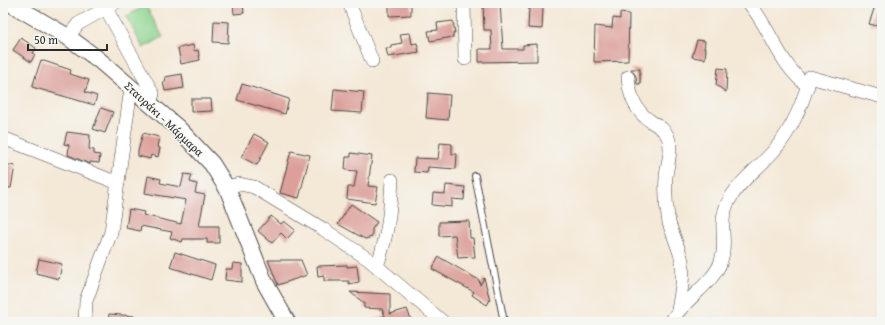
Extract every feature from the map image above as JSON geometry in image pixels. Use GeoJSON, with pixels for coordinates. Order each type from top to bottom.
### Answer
{"type":"FeatureCollection","features":[{"type":"Feature","properties":{"kind":"street","name":"Σταυράκι - Μάρμαρα"},"geometry":{"type":"LineString","coordinates":[[10,3],[68,37],[150,103],[199,149],[212,164],[226,187],[264,281],[287,322]]}},
{"type":"Feature","properties":{"kind":"street"},"geometry":{"type":"LineString","coordinates":[[349,3],[372,61]]}},
{"type":"Feature","properties":{"kind":"street"},"geometry":{"type":"LineString","coordinates":[[464,3],[465,59]]}},
{"type":"Feature","properties":{"kind":"street"},"geometry":{"type":"LineString","coordinates":[[749,3],[759,16],[784,61],[800,80],[808,86]]}},
{"type":"Feature","properties":{"kind":"street"},"geometry":{"type":"LineString","coordinates":[[68,37],[78,24],[108,5],[153,94],[150,103]]}},
{"type":"Feature","properties":{"kind":"street"},"geometry":{"type":"LineString","coordinates":[[628,77],[630,97],[646,118],[664,130],[670,147],[666,176],[667,208],[670,223],[682,260],[683,276],[678,310]]}},
{"type":"Feature","properties":{"kind":"street"},"geometry":{"type":"LineString","coordinates":[[671,322],[678,310],[714,274],[721,262],[722,222],[725,210],[732,195],[745,178],[767,159],[785,136],[798,113],[810,77],[882,97]]}},
{"type":"Feature","properties":{"kind":"street"},"geometry":{"type":"LineString","coordinates":[[85,322],[86,301],[111,232],[132,88]]}},
{"type":"Feature","properties":{"kind":"street"},"geometry":{"type":"LineString","coordinates":[[3,138],[118,183]]}},
{"type":"Feature","properties":{"kind":"street"},"geometry":{"type":"LineString","coordinates":[[377,266],[385,244],[390,220],[392,180]]}},
{"type":"Feature","properties":{"kind":"street"},"geometry":{"type":"LineString","coordinates":[[226,187],[244,184],[260,190],[342,241],[377,266],[443,322]]}},
{"type":"Feature","properties":{"kind":"lane"},"geometry":{"type":"LineString","coordinates":[[475,176],[504,322]]}},
{"type":"Feature","properties":{"kind":"green space"},"geometry":{"type":"Polygon","coordinates":[[[146,6],[163,37],[143,48],[126,16],[146,6]]]}},
{"type":"Feature","properties":{"kind":"building"},"geometry":{"type":"Polygon","coordinates":[[[233,3],[243,3],[244,13],[234,14],[233,3]]]}},
{"type":"Feature","properties":{"kind":"building"},"geometry":{"type":"Polygon","coordinates":[[[389,3],[411,3],[411,15],[389,16],[389,3]]]}},
{"type":"Feature","properties":{"kind":"building"},"geometry":{"type":"Polygon","coordinates":[[[483,3],[500,3],[503,49],[523,49],[523,45],[537,44],[537,61],[479,62],[479,49],[492,49],[491,30],[484,30],[483,3]]]}},
{"type":"Feature","properties":{"kind":"building"},"geometry":{"type":"Polygon","coordinates":[[[876,3],[882,3],[882,27],[869,24],[876,3]]]}},
{"type":"Feature","properties":{"kind":"building"},"geometry":{"type":"Polygon","coordinates":[[[529,8],[543,8],[542,29],[528,28],[529,8]]]}},
{"type":"Feature","properties":{"kind":"building"},"geometry":{"type":"Polygon","coordinates":[[[620,13],[629,14],[628,61],[594,62],[595,26],[612,28],[613,18],[620,19],[620,13]]]}},
{"type":"Feature","properties":{"kind":"building"},"geometry":{"type":"Polygon","coordinates":[[[214,21],[229,22],[228,43],[213,42],[214,21]]]}},
{"type":"Feature","properties":{"kind":"building"},"geometry":{"type":"Polygon","coordinates":[[[453,21],[455,33],[453,33],[453,37],[430,41],[428,31],[438,30],[437,23],[453,21]]]}},
{"type":"Feature","properties":{"kind":"building"},"geometry":{"type":"Polygon","coordinates":[[[410,33],[412,44],[417,43],[419,52],[388,57],[386,48],[391,48],[391,45],[402,43],[400,34],[410,33]]]}},
{"type":"Feature","properties":{"kind":"building"},"geometry":{"type":"Polygon","coordinates":[[[21,38],[36,48],[31,62],[13,50],[21,38]]]}},
{"type":"Feature","properties":{"kind":"building"},"geometry":{"type":"Polygon","coordinates":[[[697,40],[705,41],[705,59],[692,57],[697,40]]]}},
{"type":"Feature","properties":{"kind":"building"},"geometry":{"type":"Polygon","coordinates":[[[193,45],[194,51],[198,50],[200,60],[181,64],[178,48],[193,45]]]}},
{"type":"Feature","properties":{"kind":"building"},"geometry":{"type":"Polygon","coordinates":[[[41,60],[71,70],[70,74],[89,80],[85,92],[97,96],[94,105],[32,87],[41,60]]]}},
{"type":"Feature","properties":{"kind":"building"},"geometry":{"type":"Polygon","coordinates":[[[718,68],[727,69],[726,92],[716,85],[718,68]]]}},
{"type":"Feature","properties":{"kind":"building"},"geometry":{"type":"Polygon","coordinates":[[[631,69],[640,69],[640,84],[637,84],[636,76],[631,69]]]}},
{"type":"Feature","properties":{"kind":"building"},"geometry":{"type":"Polygon","coordinates":[[[182,74],[184,88],[165,91],[163,82],[166,82],[165,77],[182,74]]]}},
{"type":"Feature","properties":{"kind":"building"},"geometry":{"type":"Polygon","coordinates":[[[242,84],[289,99],[285,114],[237,100],[242,84]]]}},
{"type":"Feature","properties":{"kind":"building"},"geometry":{"type":"Polygon","coordinates":[[[334,89],[364,92],[362,113],[332,111],[334,89]]]}},
{"type":"Feature","properties":{"kind":"building"},"geometry":{"type":"Polygon","coordinates":[[[428,93],[450,95],[448,120],[426,118],[428,93]]]}},
{"type":"Feature","properties":{"kind":"building"},"geometry":{"type":"Polygon","coordinates":[[[191,99],[211,99],[212,111],[191,112],[191,99]]]}},
{"type":"Feature","properties":{"kind":"building"},"geometry":{"type":"Polygon","coordinates":[[[101,108],[113,112],[105,133],[93,129],[101,108]]]}},
{"type":"Feature","properties":{"kind":"building"},"geometry":{"type":"Polygon","coordinates":[[[67,132],[90,135],[89,149],[94,150],[94,154],[100,155],[99,163],[90,162],[90,164],[68,155],[69,145],[64,144],[67,132]]]}},
{"type":"Feature","properties":{"kind":"building"},"geometry":{"type":"Polygon","coordinates":[[[143,133],[159,137],[157,147],[160,148],[158,157],[151,155],[150,159],[138,156],[143,133]]]}},
{"type":"Feature","properties":{"kind":"building"},"geometry":{"type":"Polygon","coordinates":[[[254,134],[269,142],[257,165],[241,157],[254,134]]]}},
{"type":"Feature","properties":{"kind":"building"},"geometry":{"type":"Polygon","coordinates":[[[440,143],[452,144],[452,154],[457,154],[456,169],[428,167],[427,173],[414,172],[415,158],[438,159],[440,143]]]}},
{"type":"Feature","properties":{"kind":"building"},"geometry":{"type":"Polygon","coordinates":[[[291,151],[310,155],[299,198],[280,193],[291,151]]]}},
{"type":"Feature","properties":{"kind":"building"},"geometry":{"type":"Polygon","coordinates":[[[351,153],[372,156],[368,186],[378,187],[375,203],[347,199],[348,187],[354,187],[357,171],[345,170],[346,157],[351,157],[351,153]]]}},
{"type":"Feature","properties":{"kind":"building"},"geometry":{"type":"Polygon","coordinates":[[[3,164],[15,166],[11,188],[3,187],[3,164]]]}},
{"type":"Feature","properties":{"kind":"building"},"geometry":{"type":"Polygon","coordinates":[[[184,174],[192,175],[190,182],[197,184],[195,193],[205,195],[199,226],[219,226],[219,243],[207,243],[207,239],[183,239],[182,242],[170,238],[172,232],[141,226],[140,231],[126,228],[129,209],[144,212],[143,215],[181,224],[186,200],[145,193],[148,176],[161,179],[160,183],[181,187],[184,174]]]}},
{"type":"Feature","properties":{"kind":"building"},"geometry":{"type":"Polygon","coordinates":[[[446,185],[465,187],[464,200],[452,199],[452,207],[432,205],[433,193],[445,194],[446,185]]]}},
{"type":"Feature","properties":{"kind":"building"},"geometry":{"type":"Polygon","coordinates":[[[351,204],[377,222],[372,229],[372,237],[365,239],[338,224],[351,204]]]}},
{"type":"Feature","properties":{"kind":"building"},"geometry":{"type":"Polygon","coordinates":[[[271,216],[281,224],[284,221],[295,230],[287,239],[281,233],[272,243],[258,231],[271,216]]]}},
{"type":"Feature","properties":{"kind":"building"},"geometry":{"type":"Polygon","coordinates":[[[469,221],[470,238],[473,238],[475,257],[458,258],[455,235],[439,236],[439,222],[469,221]]]}},
{"type":"Feature","properties":{"kind":"building"},"geometry":{"type":"Polygon","coordinates":[[[175,252],[215,265],[211,280],[170,267],[175,252]]]}},
{"type":"Feature","properties":{"kind":"building"},"geometry":{"type":"Polygon","coordinates":[[[439,257],[479,280],[480,285],[484,278],[490,300],[487,305],[472,295],[474,292],[432,269],[439,257]]]}},
{"type":"Feature","properties":{"kind":"building"},"geometry":{"type":"Polygon","coordinates":[[[39,259],[62,264],[59,279],[36,273],[39,259]]]}},
{"type":"Feature","properties":{"kind":"building"},"geometry":{"type":"Polygon","coordinates":[[[268,260],[301,260],[307,275],[278,285],[268,260]]]}},
{"type":"Feature","properties":{"kind":"building"},"geometry":{"type":"Polygon","coordinates":[[[233,263],[242,264],[242,282],[225,280],[226,269],[232,269],[233,263]]]}},
{"type":"Feature","properties":{"kind":"building"},"geometry":{"type":"Polygon","coordinates":[[[347,265],[347,267],[357,266],[359,282],[349,284],[349,281],[324,281],[324,276],[318,277],[317,266],[347,265]]]}},
{"type":"Feature","properties":{"kind":"building"},"geometry":{"type":"Polygon","coordinates":[[[350,292],[390,294],[390,314],[407,309],[412,322],[371,322],[371,320],[385,316],[382,309],[364,308],[364,303],[350,292]]]}},
{"type":"Feature","properties":{"kind":"building"},"geometry":{"type":"Polygon","coordinates":[[[109,314],[134,316],[134,322],[108,322],[109,314]]]}}]}
